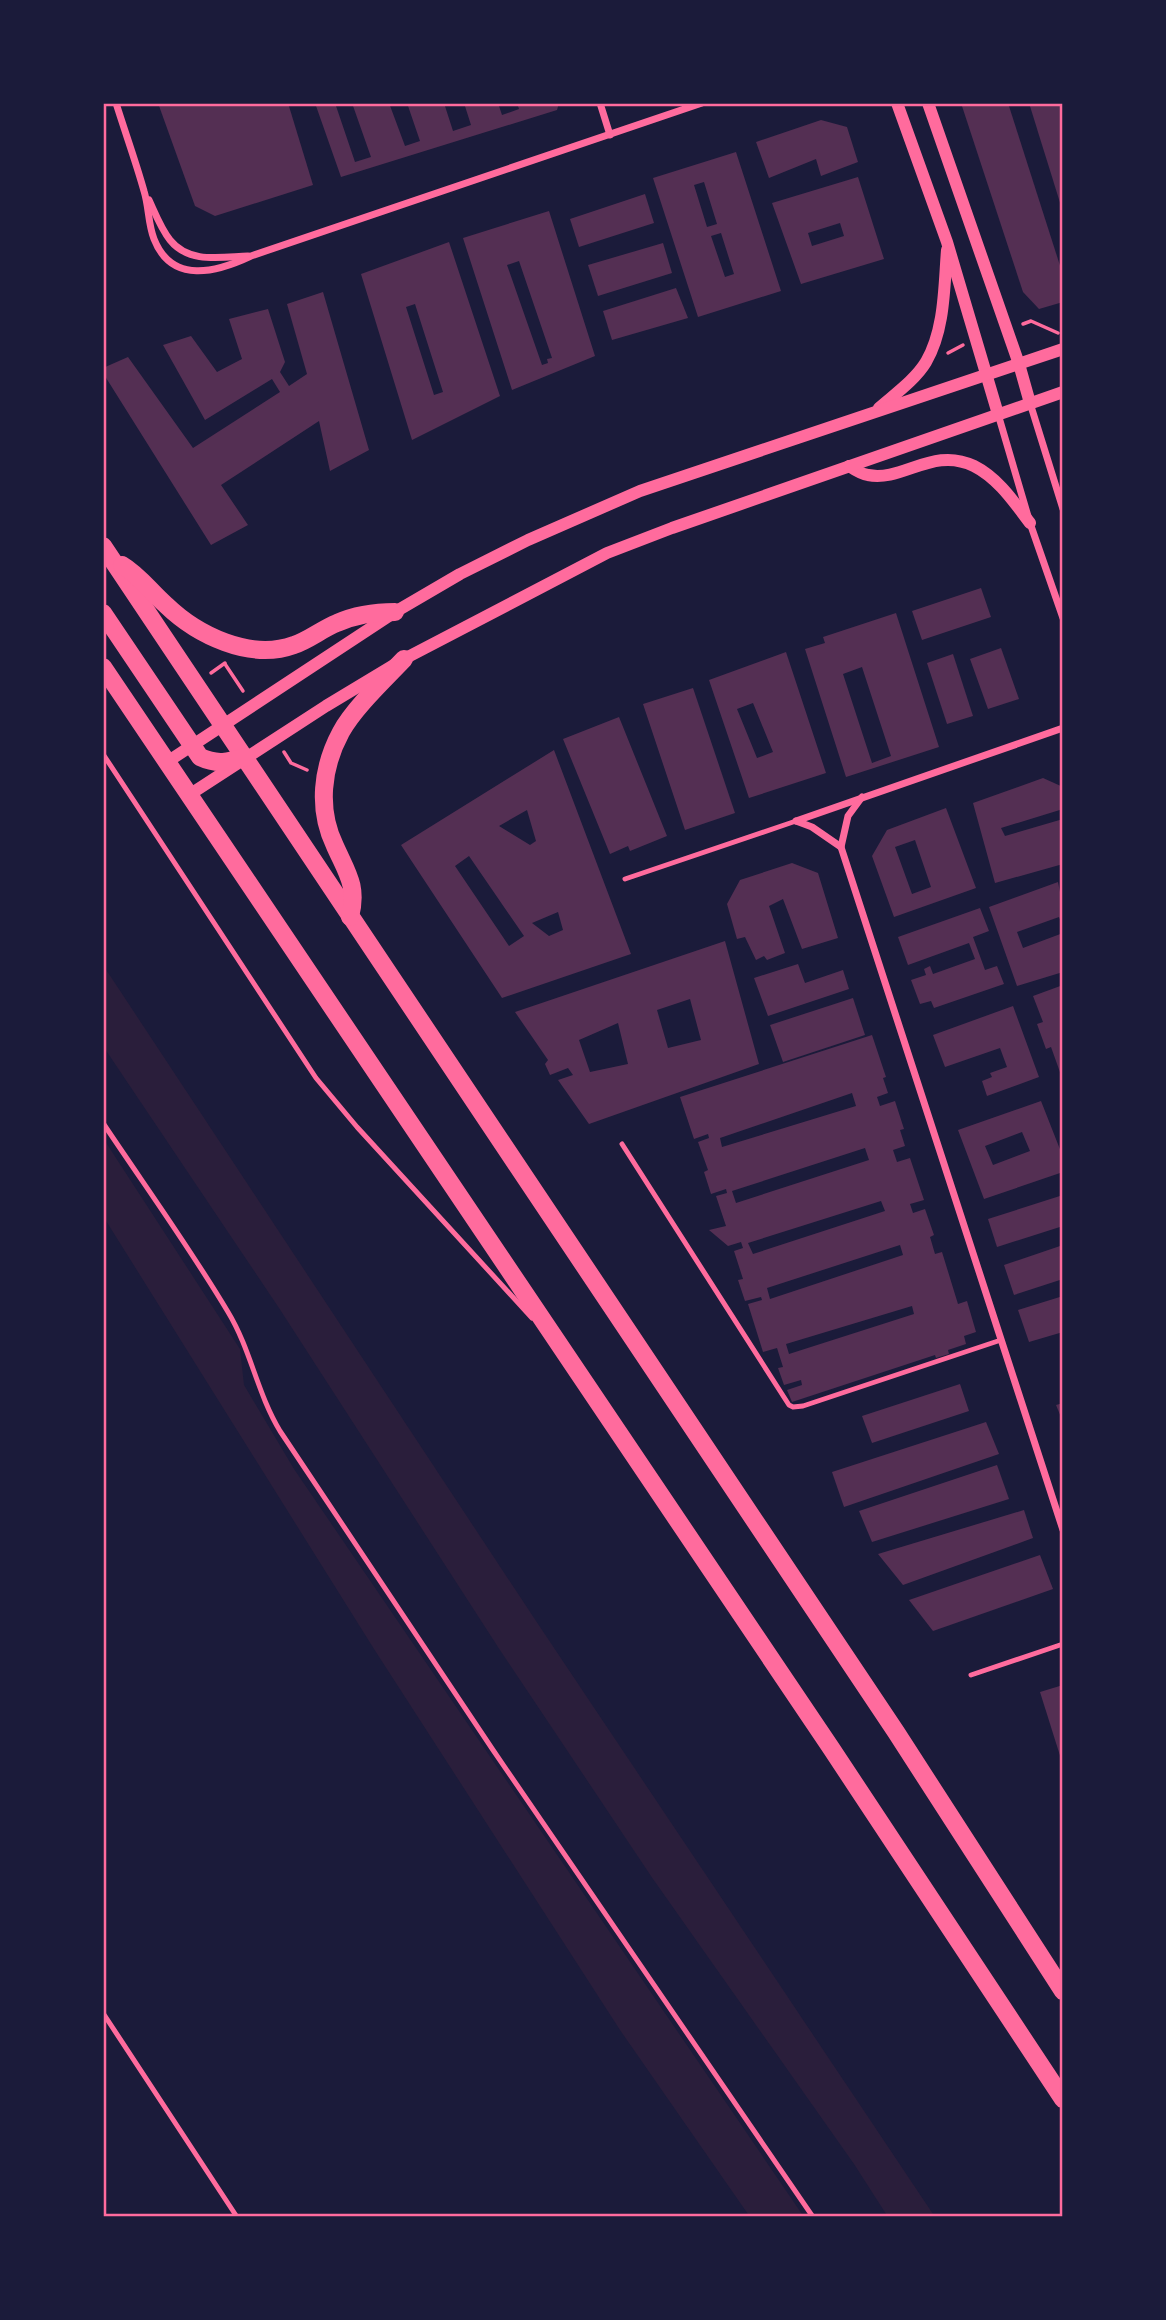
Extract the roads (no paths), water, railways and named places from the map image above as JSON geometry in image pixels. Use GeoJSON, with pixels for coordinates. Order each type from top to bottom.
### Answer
{"type":"FeatureCollection","features":[{"type":"Feature","properties":{"kind":"main road"},"geometry":{"type":"LineString","coordinates":[[108,553],[166,606],[198,629],[211,637],[244,647],[260,650],[291,646],[338,622],[367,614],[395,612]]}},
{"type":"Feature","properties":{"kind":"main road"},"geometry":{"type":"LineString","coordinates":[[108,553],[881,1709],[1063,1991]]}},
{"type":"Feature","properties":{"kind":"main road"},"geometry":{"type":"LineString","coordinates":[[103,613],[200,757],[214,763],[246,758]]}},
{"type":"Feature","properties":{"kind":"main road"},"geometry":{"type":"LineString","coordinates":[[350,917],[353,906],[352,885],[328,829],[324,803],[325,777],[342,730],[404,659]]}},
{"type":"Feature","properties":{"kind":"main road"},"geometry":{"type":"LineString","coordinates":[[103,667],[839,1759],[1063,2099]]}},
{"type":"Feature","properties":{"kind":"street"},"geometry":{"type":"LineString","coordinates":[[116,103],[159,248],[174,264],[185,269],[207,271],[228,267],[251,256],[702,103]]}},
{"type":"Feature","properties":{"kind":"street"},"geometry":{"type":"LineString","coordinates":[[600,103],[610,135]]}},
{"type":"Feature","properties":{"kind":"street"},"geometry":{"type":"LineString","coordinates":[[928,103],[1019,364],[1063,509]]}},
{"type":"Feature","properties":{"kind":"street"},"geometry":{"type":"LineString","coordinates":[[896,105],[947,242],[1030,523],[1063,618]]}},
{"type":"Feature","properties":{"kind":"street"},"geometry":{"type":"LineString","coordinates":[[145,194],[169,239],[183,251],[203,258],[251,256]]}},
{"type":"Feature","properties":{"kind":"street"},"geometry":{"type":"LineString","coordinates":[[875,412],[925,364],[934,345],[939,328],[947,242]]}},
{"type":"Feature","properties":{"kind":"street"},"geometry":{"type":"LineString","coordinates":[[167,762],[251,704],[395,612],[460,574],[596,509],[640,491],[1063,349]]}},
{"type":"Feature","properties":{"kind":"street"},"geometry":{"type":"LineString","coordinates":[[189,795],[404,659],[607,553],[1063,392]]}},
{"type":"Feature","properties":{"kind":"street"},"geometry":{"type":"LineString","coordinates":[[849,466],[861,473],[875,476],[934,461],[964,462],[986,473],[1030,523]]}},
{"type":"Feature","properties":{"kind":"street"},"geometry":{"type":"LineString","coordinates":[[796,821],[1063,728]]}},
{"type":"Feature","properties":{"kind":"street"},"geometry":{"type":"LineString","coordinates":[[862,797],[848,816],[841,847],[1063,1530]]}},
{"type":"Feature","properties":{"kind":"street"},"geometry":{"type":"LineString","coordinates":[[796,821],[812,827],[841,847]]}},
{"type":"Feature","properties":{"kind":"lane"},"geometry":{"type":"LineString","coordinates":[[103,754],[316,1078],[396,1170],[570,1359]]}},
{"type":"Feature","properties":{"kind":"lane"},"geometry":{"type":"LineString","coordinates":[[625,879],[796,821]]}},
{"type":"Feature","properties":{"kind":"lane"},"geometry":{"type":"LineString","coordinates":[[103,1123],[229,1313],[249,1358],[263,1400],[280,1431],[493,1750],[813,2217]]}},
{"type":"Feature","properties":{"kind":"lane"},"geometry":{"type":"LineString","coordinates":[[622,1143],[789,1405],[803,1406],[1001,1340]]}},
{"type":"Feature","properties":{"kind":"lane"},"geometry":{"type":"LineString","coordinates":[[971,1675],[1063,1644]]}},
{"type":"Feature","properties":{"kind":"lane"},"geometry":{"type":"LineString","coordinates":[[103,2013],[237,2217]]}}]}
